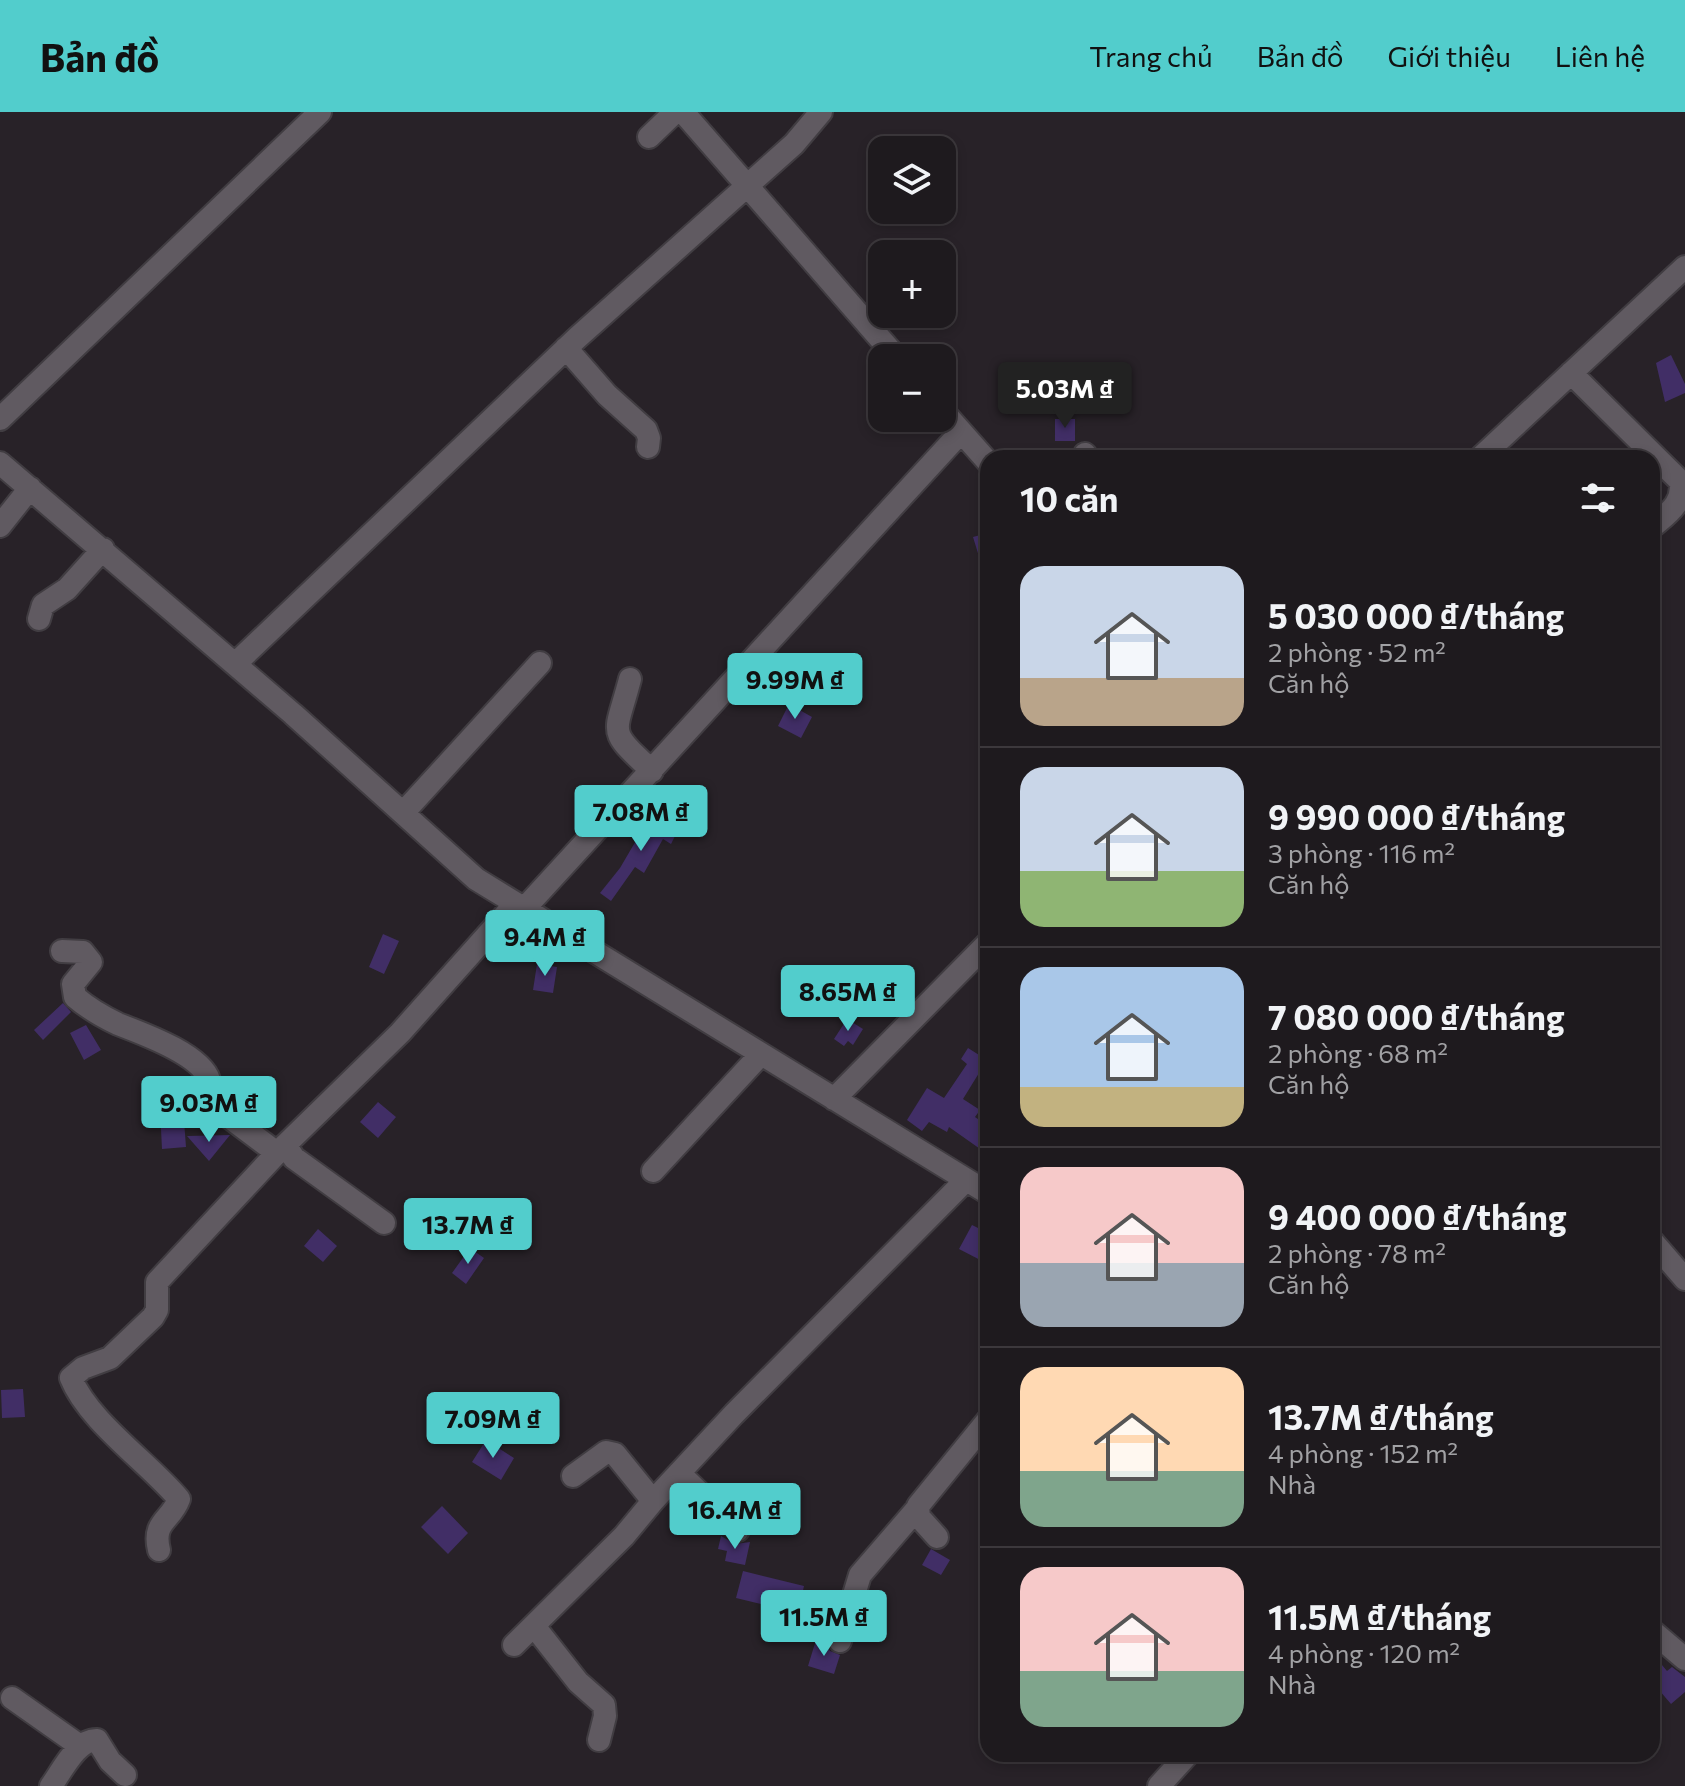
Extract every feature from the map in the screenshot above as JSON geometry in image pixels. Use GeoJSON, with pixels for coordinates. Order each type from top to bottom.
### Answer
{"type":"FeatureCollection","features":[{"type":"Feature","properties":{"kind":"street"},"geometry":{"type":"LineString","coordinates":[[0,419],[320,112]]}},
{"type":"Feature","properties":{"kind":"street"},"geometry":{"type":"LineString","coordinates":[[649,137],[675,112]]}},
{"type":"Feature","properties":{"kind":"street"},"geometry":{"type":"LineString","coordinates":[[683,112],[885,344]]}},
{"type":"Feature","properties":{"kind":"street"},"geometry":{"type":"LineString","coordinates":[[235,664],[566,348],[794,144],[821,112]]}},
{"type":"Feature","properties":{"kind":"street"},"geometry":{"type":"LineString","coordinates":[[1492,450],[1685,267]]}},
{"type":"Feature","properties":{"kind":"street"},"geometry":{"type":"LineString","coordinates":[[566,348],[607,395],[646,430],[648,447]]}},
{"type":"Feature","properties":{"kind":"street"},"geometry":{"type":"LineString","coordinates":[[1571,373],[1649,450]]}},
{"type":"Feature","properties":{"kind":"street"},"geometry":{"type":"LineString","coordinates":[[956,426],[980,453]]}},
{"type":"Feature","properties":{"kind":"street"},"geometry":{"type":"LineString","coordinates":[[159,1550],[159,1525],[179,1499],[85,1401],[71,1378],[83,1368],[110,1358],[153,1317],[157,1310],[157,1282],[281,1149],[400,1033],[652,771],[961,432]]}},
{"type":"Feature","properties":{"kind":"street"},"geometry":{"type":"LineString","coordinates":[[1660,461],[1680,481],[1684,490],[1683,500],[1660,520]]}},
{"type":"Feature","properties":{"kind":"street"},"geometry":{"type":"LineString","coordinates":[[0,463],[235,664],[476,879],[980,1188]]}},
{"type":"Feature","properties":{"kind":"street"},"geometry":{"type":"LineString","coordinates":[[0,526],[30,488]]}},
{"type":"Feature","properties":{"kind":"street"},"geometry":{"type":"LineString","coordinates":[[39,619],[43,605],[67,589],[103,549]]}},
{"type":"Feature","properties":{"kind":"street"},"geometry":{"type":"LineString","coordinates":[[403,813],[540,663]]}},
{"type":"Feature","properties":{"kind":"street"},"geometry":{"type":"LineString","coordinates":[[630,679],[616,725],[620,742],[652,771]]}},
{"type":"Feature","properties":{"kind":"street"},"geometry":{"type":"LineString","coordinates":[[62,951],[83,952],[91,962],[73,984],[75,997],[118,1023],[150,1034],[180,1052],[208,1079],[213,1105],[281,1149],[384,1223]]}},
{"type":"Feature","properties":{"kind":"street"},"geometry":{"type":"LineString","coordinates":[[834,1099],[980,951]]}},
{"type":"Feature","properties":{"kind":"street"},"geometry":{"type":"LineString","coordinates":[[653,1171],[761,1054]]}},
{"type":"Feature","properties":{"kind":"street"},"geometry":{"type":"LineString","coordinates":[[514,1645],[624,1536],[734,1414],[966,1180]]}},
{"type":"Feature","properties":{"kind":"street"},"geometry":{"type":"LineString","coordinates":[[1660,1250],[1685,1279]]}},
{"type":"Feature","properties":{"kind":"street"},"geometry":{"type":"LineString","coordinates":[[840,1641],[860,1575],[980,1430]]}},
{"type":"Feature","properties":{"kind":"street"},"geometry":{"type":"LineString","coordinates":[[573,1476],[598,1456],[606,1452],[615,1454],[653,1501]]}},
{"type":"Feature","properties":{"kind":"street"},"geometry":{"type":"LineString","coordinates":[[679,1473],[738,1530]]}},
{"type":"Feature","properties":{"kind":"street"},"geometry":{"type":"LineString","coordinates":[[916,1510],[937,1537]]}},
{"type":"Feature","properties":{"kind":"street"},"geometry":{"type":"LineString","coordinates":[[534,1626],[578,1682],[604,1705],[605,1716],[599,1740]]}},
{"type":"Feature","properties":{"kind":"street"},"geometry":{"type":"LineString","coordinates":[[1660,1638],[1685,1659]]}},
{"type":"Feature","properties":{"kind":"street"},"geometry":{"type":"LineString","coordinates":[[12,1698],[80,1746]]}},
{"type":"Feature","properties":{"kind":"street"},"geometry":{"type":"LineString","coordinates":[[51,1786],[80,1746],[89,1740],[97,1740],[110,1761],[125,1775]]}},
{"type":"Feature","properties":{"kind":"street"},"geometry":{"type":"LineString","coordinates":[[1159,1786],[1181,1762]]}},
{"type":"Feature","properties":{"kind":"building"},"geometry":{"type":"Polygon","coordinates":[[[1671,355],[1685,384],[1685,393],[1665,402],[1656,363],[1671,355]]]}},
{"type":"Feature","properties":{"kind":"building"},"geometry":{"type":"Polygon","coordinates":[[[1055,419],[1075,419],[1075,441],[1055,441],[1055,419]]]}},
{"type":"Feature","properties":{"kind":"building"},"geometry":{"type":"Polygon","coordinates":[[[980,535],[980,560],[973,537],[980,535]]]}},
{"type":"Feature","properties":{"kind":"building"},"geometry":{"type":"Polygon","coordinates":[[[789,704],[812,717],[801,738],[778,726],[789,704]]]}},
{"type":"Feature","properties":{"kind":"building"},"geometry":{"type":"Polygon","coordinates":[[[651,815],[678,830],[671,844],[663,839],[644,873],[635,867],[611,901],[600,893],[620,868],[651,815]]]}},
{"type":"Feature","properties":{"kind":"building"},"geometry":{"type":"Polygon","coordinates":[[[383,934],[399,941],[384,974],[369,967],[383,934]]]}},
{"type":"Feature","properties":{"kind":"building"},"geometry":{"type":"Polygon","coordinates":[[[537,964],[557,967],[553,993],[533,990],[537,964]]]}},
{"type":"Feature","properties":{"kind":"building"},"geometry":{"type":"Polygon","coordinates":[[[63,1003],[71,1012],[43,1040],[34,1030],[63,1003]]]}},
{"type":"Feature","properties":{"kind":"building"},"geometry":{"type":"Polygon","coordinates":[[[847,1019],[863,1029],[853,1045],[848,1041],[844,1046],[834,1039],[847,1019]]]}},
{"type":"Feature","properties":{"kind":"building"},"geometry":{"type":"Polygon","coordinates":[[[86,1025],[101,1050],[84,1060],[70,1033],[86,1025]]]}},
{"type":"Feature","properties":{"kind":"building"},"geometry":{"type":"Polygon","coordinates":[[[968,1048],[980,1056],[980,1071],[963,1099],[980,1110],[975,1117],[980,1120],[980,1149],[949,1127],[947,1132],[929,1122],[922,1131],[907,1120],[927,1088],[944,1098],[967,1064],[961,1059],[968,1048]]]}},
{"type":"Feature","properties":{"kind":"building"},"geometry":{"type":"Polygon","coordinates":[[[378,1102],[396,1117],[378,1138],[360,1122],[378,1102]]]}},
{"type":"Feature","properties":{"kind":"building"},"geometry":{"type":"Polygon","coordinates":[[[183,1107],[186,1147],[162,1149],[160,1109],[183,1107]]]}},
{"type":"Feature","properties":{"kind":"building"},"geometry":{"type":"Polygon","coordinates":[[[230,1135],[209,1161],[187,1136],[230,1135]]]}},
{"type":"Feature","properties":{"kind":"building"},"geometry":{"type":"Polygon","coordinates":[[[972,1225],[980,1229],[980,1260],[959,1249],[972,1225]]]}},
{"type":"Feature","properties":{"kind":"building"},"geometry":{"type":"Polygon","coordinates":[[[318,1229],[337,1246],[323,1262],[304,1246],[318,1229]]]}},
{"type":"Feature","properties":{"kind":"building"},"geometry":{"type":"Polygon","coordinates":[[[470,1248],[484,1258],[466,1284],[452,1273],[470,1248]]]}},
{"type":"Feature","properties":{"kind":"building"},"geometry":{"type":"Polygon","coordinates":[[[23,1389],[25,1417],[2,1418],[1,1390],[23,1389]]]}},
{"type":"Feature","properties":{"kind":"building"},"geometry":{"type":"Polygon","coordinates":[[[486,1440],[514,1458],[501,1480],[472,1462],[486,1440]]]}},
{"type":"Feature","properties":{"kind":"building"},"geometry":{"type":"Polygon","coordinates":[[[442,1506],[468,1533],[448,1554],[421,1527],[442,1506]]]}},
{"type":"Feature","properties":{"kind":"building"},"geometry":{"type":"Polygon","coordinates":[[[721,1536],[735,1544],[750,1542],[745,1565],[725,1561],[727,1551],[718,1549],[721,1536]]]}},
{"type":"Feature","properties":{"kind":"building"},"geometry":{"type":"Polygon","coordinates":[[[931,1549],[950,1560],[941,1575],[922,1565],[931,1549]]]}},
{"type":"Feature","properties":{"kind":"building"},"geometry":{"type":"Polygon","coordinates":[[[743,1571],[804,1586],[798,1613],[736,1598],[743,1571]]]}},
{"type":"Feature","properties":{"kind":"building"},"geometry":{"type":"Polygon","coordinates":[[[816,1640],[840,1655],[834,1674],[808,1666],[816,1640]]]}},
{"type":"Feature","properties":{"kind":"building"},"geometry":{"type":"Polygon","coordinates":[[[1660,1663],[1667,1671],[1672,1667],[1685,1677],[1685,1692],[1671,1704],[1660,1691],[1660,1663]]]}}]}
